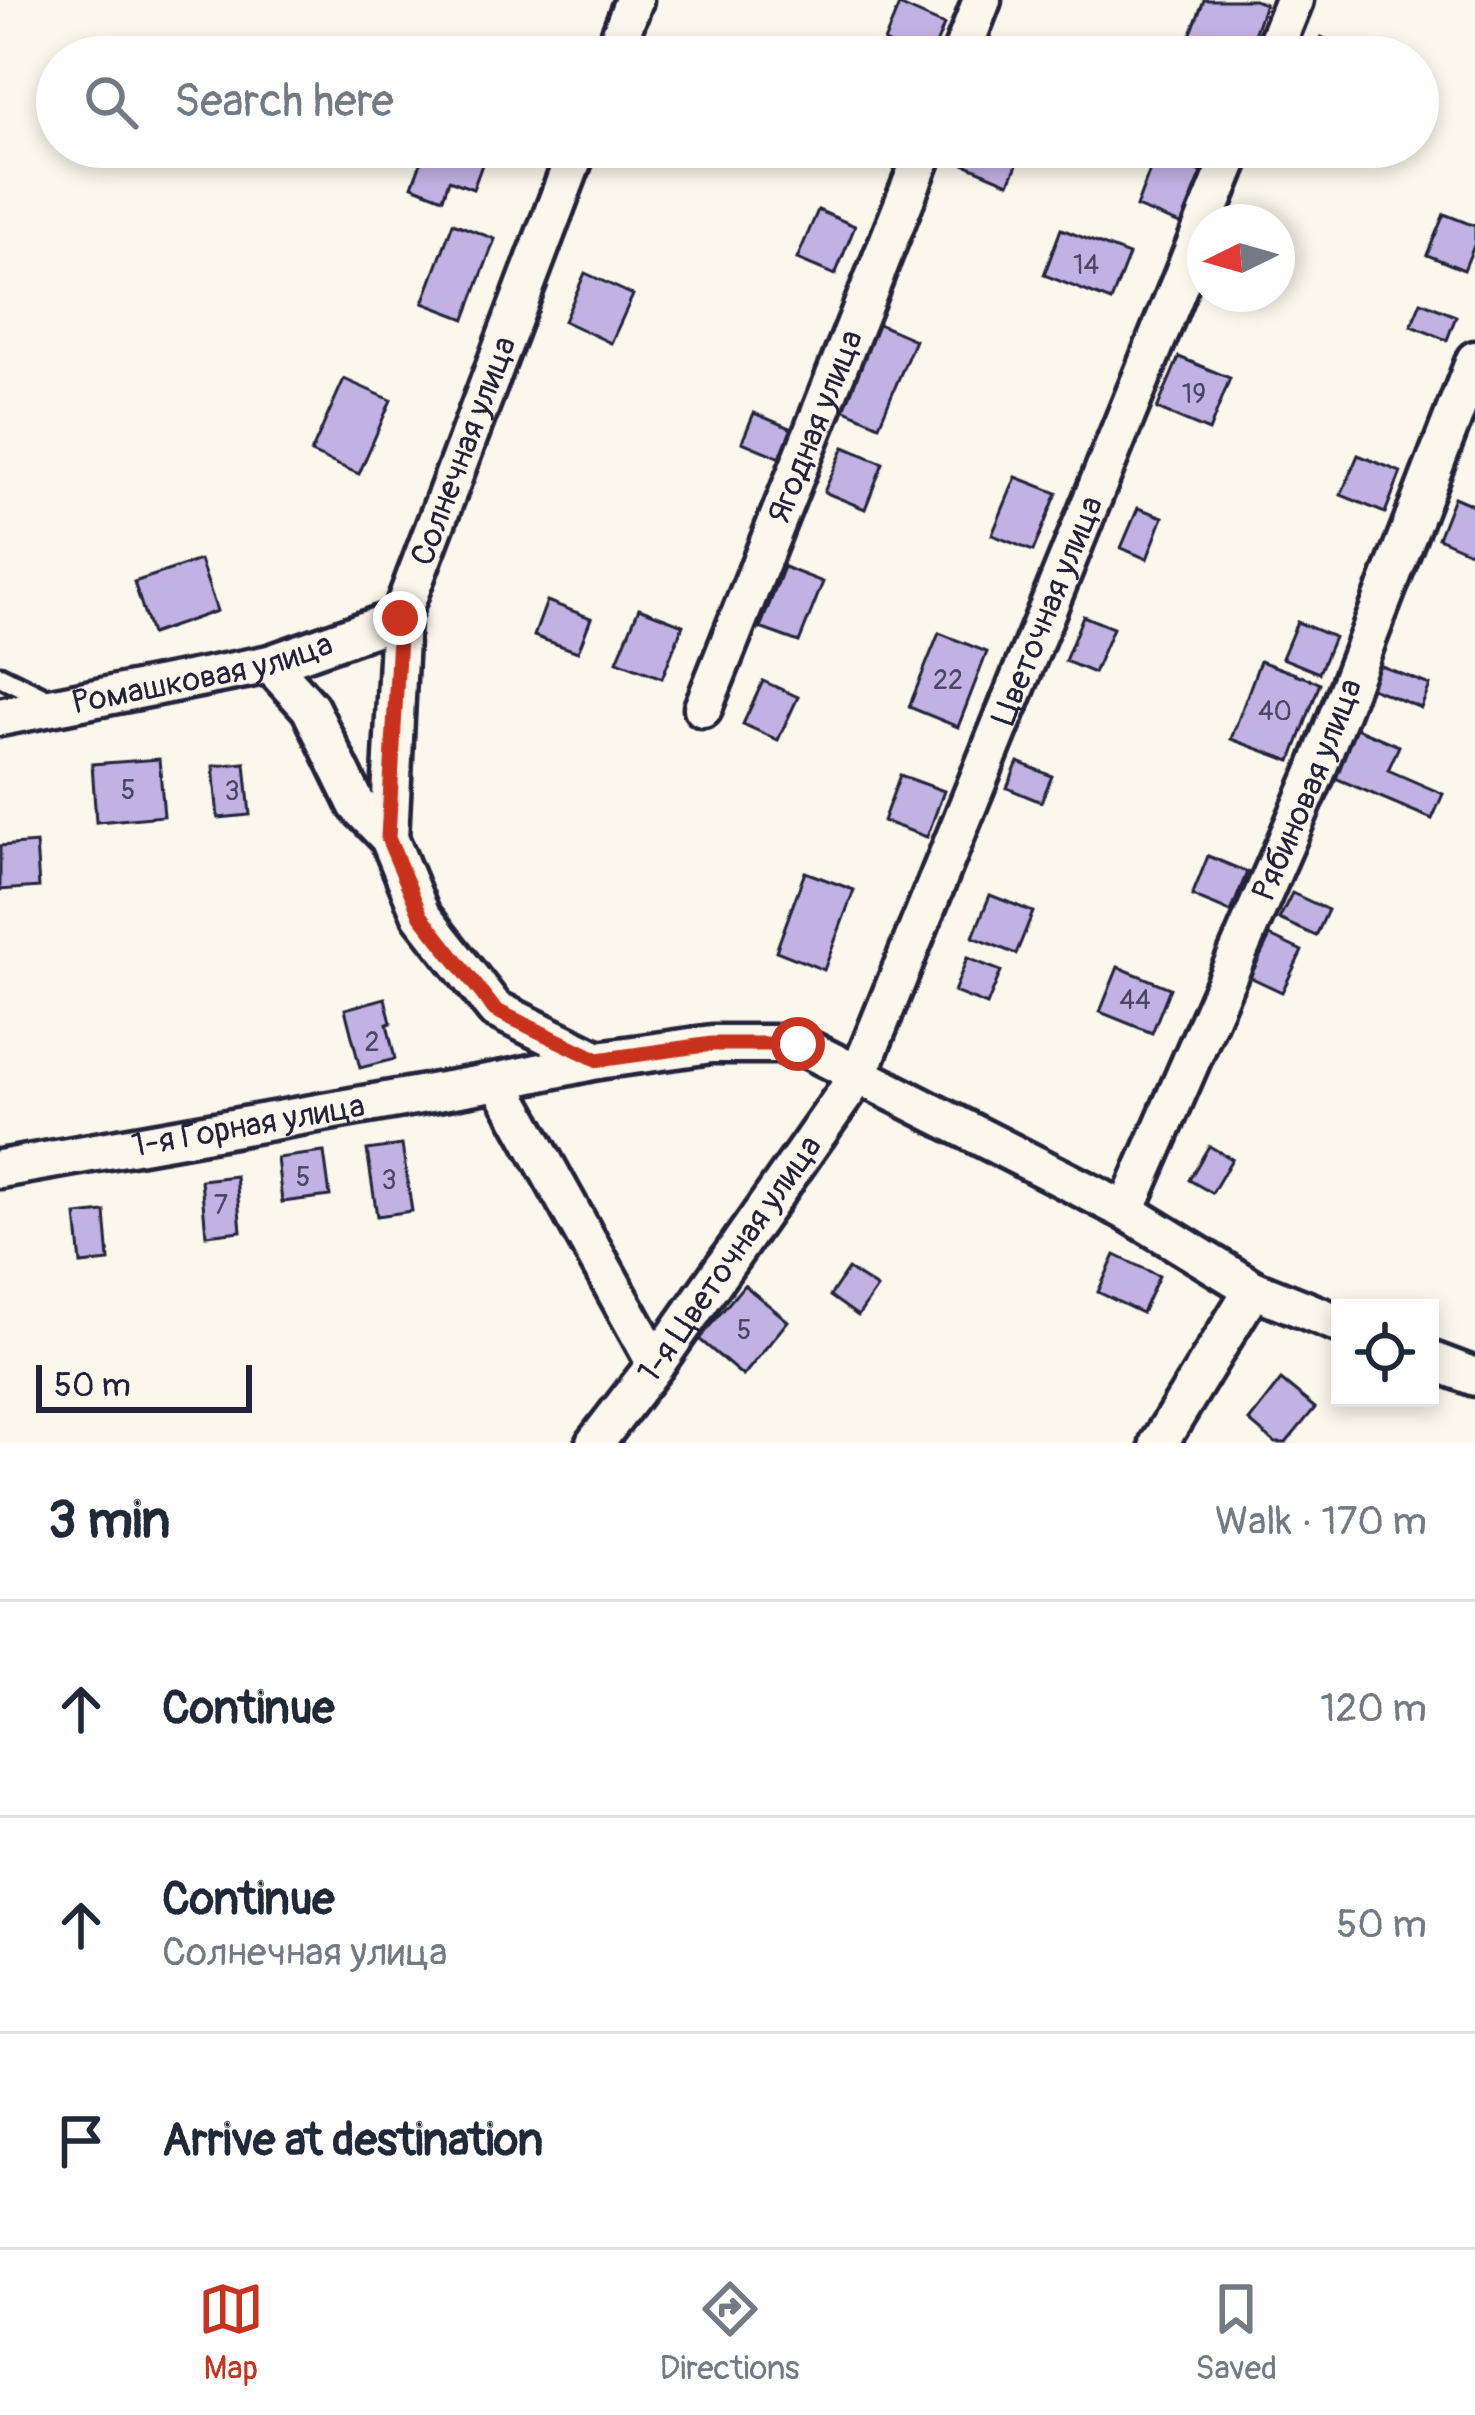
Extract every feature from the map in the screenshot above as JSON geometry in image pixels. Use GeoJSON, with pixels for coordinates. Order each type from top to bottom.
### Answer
{"type":"FeatureCollection","features":[{"type":"Feature","properties":{"kind":"street"},"geometry":{"type":"LineString","coordinates":[[620,36],[634,0]]}},
{"type":"Feature","properties":{"kind":"street"},"geometry":{"type":"LineString","coordinates":[[968,36],[982,0]]}},
{"type":"Feature","properties":{"kind":"street"},"geometry":{"type":"LineString","coordinates":[[1279,36],[1294,0]]}},
{"type":"Feature","properties":{"kind":"street","name":"Солнечная улица"},"geometry":{"type":"LineString","coordinates":[[388,838],[400,618],[570,168]]}},
{"type":"Feature","properties":{"kind":"street","name":"Ягодная улица"},"geometry":{"type":"LineString","coordinates":[[703,708],[918,168]]}},
{"type":"Feature","properties":{"kind":"street","name":"Цветочная улица"},"geometry":{"type":"LineString","coordinates":[[859,1074],[1226,168]]}},
{"type":"Feature","properties":{"kind":"street","name":"Рябиновая улица"},"geometry":{"type":"LineString","coordinates":[[1126,1211],[1315,775],[1475,360]]}},
{"type":"Feature","properties":{"kind":"street","name":"Ромашковая улица"},"geometry":{"type":"LineString","coordinates":[[0,717],[269,664],[400,618]]}},
{"type":"Feature","properties":{"kind":"street"},"geometry":{"type":"LineString","coordinates":[[269,664],[310,708],[357,805],[388,838],[421,916],[495,1010],[598,1060]]}},
{"type":"Feature","properties":{"kind":"street","name":"1-я Горная улица"},"geometry":{"type":"LineString","coordinates":[[0,1169],[598,1060],[712,1044],[798,1044],[1126,1211],[1253,1289],[1331,1320]]}},
{"type":"Feature","properties":{"kind":"street","name":"1-я Цветочная улица"},"geometry":{"type":"LineString","coordinates":[[595,1443],[656,1364],[859,1074]]}},
{"type":"Feature","properties":{"kind":"street"},"geometry":{"type":"LineString","coordinates":[[499,1081],[656,1364]]}},
{"type":"Feature","properties":{"kind":"street"},"geometry":{"type":"LineString","coordinates":[[1160,1443],[1253,1289]]}},
{"type":"Feature","properties":{"kind":"street"},"geometry":{"type":"LineString","coordinates":[[1439,1363],[1475,1377]]}},
{"type":"Feature","properties":{"kind":"lane"},"geometry":{"type":"LineString","coordinates":[[0,676],[60,705]]}},
{"type":"Feature","properties":{"kind":"building"},"geometry":{"type":"Polygon","coordinates":[[[1204,0],[1265,4],[1254,36],[1190,36],[1204,0]]]}},
{"type":"Feature","properties":{"kind":"building"},"geometry":{"type":"Polygon","coordinates":[[[899,5],[944,25],[940,36],[886,36],[899,5]]]}},
{"type":"Feature","properties":{"kind":"building"},"geometry":{"type":"Polygon","coordinates":[[[419,168],[481,168],[473,189],[449,180],[443,198],[412,186],[419,168]]]}},
{"type":"Feature","properties":{"kind":"building"},"geometry":{"type":"Polygon","coordinates":[[[973,168],[1016,168],[1009,183],[973,168]]]}},
{"type":"Feature","properties":{"kind":"building"},"geometry":{"type":"Polygon","coordinates":[[[1151,168],[1191,168],[1204,173],[1191,204],[1187,204],[1183,225],[1136,207],[1151,168]]]}},
{"type":"Feature","properties":{"kind":"building"},"geometry":{"type":"Polygon","coordinates":[[[818,210],[855,226],[835,275],[797,259],[818,210]]]}},
{"type":"Feature","properties":{"kind":"building"},"geometry":{"type":"Polygon","coordinates":[[[1444,214],[1475,226],[1475,243],[1464,270],[1427,255],[1444,214]]]}},
{"type":"Feature","properties":{"kind":"building"},"geometry":{"type":"Polygon","coordinates":[[[453,223],[495,239],[465,319],[423,303],[453,223]]]}},
{"type":"Feature","properties":{"kind":"building"},"geometry":{"type":"Polygon","coordinates":[[[1061,229],[1129,255],[1111,301],[1044,275],[1061,229]]]}},
{"type":"Feature","properties":{"kind":"building"},"geometry":{"type":"Polygon","coordinates":[[[585,273],[633,295],[611,343],[564,321],[585,273]]]}},
{"type":"Feature","properties":{"kind":"building"},"geometry":{"type":"Polygon","coordinates":[[[1421,302],[1456,316],[1447,340],[1411,326],[1421,302]]]}},
{"type":"Feature","properties":{"kind":"building"},"geometry":{"type":"Polygon","coordinates":[[[874,322],[915,340],[879,425],[839,407],[874,322]]]}},
{"type":"Feature","properties":{"kind":"building"},"geometry":{"type":"Polygon","coordinates":[[[1179,357],[1230,378],[1209,431],[1157,409],[1179,357]]]}},
{"type":"Feature","properties":{"kind":"building"},"geometry":{"type":"Polygon","coordinates":[[[344,379],[391,400],[359,474],[311,453],[344,379]]]}},
{"type":"Feature","properties":{"kind":"building"},"geometry":{"type":"Polygon","coordinates":[[[754,413],[797,431],[785,460],[742,442],[754,413]]]}},
{"type":"Feature","properties":{"kind":"building"},"geometry":{"type":"Polygon","coordinates":[[[844,447],[883,463],[865,509],[824,492],[844,447]]]}},
{"type":"Feature","properties":{"kind":"building"},"geometry":{"type":"Polygon","coordinates":[[[1358,455],[1401,472],[1385,513],[1341,495],[1358,455]]]}},
{"type":"Feature","properties":{"kind":"building"},"geometry":{"type":"Polygon","coordinates":[[[1016,477],[1057,493],[1033,551],[992,535],[1016,477]]]}},
{"type":"Feature","properties":{"kind":"building"},"geometry":{"type":"Polygon","coordinates":[[[1454,497],[1475,506],[1475,541],[1470,552],[1438,538],[1454,497]]]}},
{"type":"Feature","properties":{"kind":"building"},"geometry":{"type":"Polygon","coordinates":[[[1138,508],[1163,517],[1147,559],[1121,548],[1138,508]]]}},
{"type":"Feature","properties":{"kind":"building"},"geometry":{"type":"Polygon","coordinates":[[[200,560],[217,611],[151,634],[134,582],[200,560]]]}},
{"type":"Feature","properties":{"kind":"building"},"geometry":{"type":"Polygon","coordinates":[[[784,567],[823,582],[799,642],[760,628],[784,567]]]}},
{"type":"Feature","properties":{"kind":"building"},"geometry":{"type":"Polygon","coordinates":[[[547,601],[591,618],[578,652],[534,636],[547,601]]]}},
{"type":"Feature","properties":{"kind":"building"},"geometry":{"type":"Polygon","coordinates":[[[639,608],[683,625],[662,678],[617,661],[639,608]]]}},
{"type":"Feature","properties":{"kind":"building"},"geometry":{"type":"Polygon","coordinates":[[[1083,616],[1113,628],[1094,673],[1065,661],[1083,616]]]}},
{"type":"Feature","properties":{"kind":"building"},"geometry":{"type":"Polygon","coordinates":[[[1297,622],[1334,637],[1319,673],[1282,658],[1297,622]]]}},
{"type":"Feature","properties":{"kind":"building"},"geometry":{"type":"Polygon","coordinates":[[[939,633],[987,652],[958,727],[909,707],[939,633]]]}},
{"type":"Feature","properties":{"kind":"building"},"geometry":{"type":"Polygon","coordinates":[[[1260,661],[1320,683],[1291,761],[1231,739],[1260,661]]]}},
{"type":"Feature","properties":{"kind":"building"},"geometry":{"type":"Polygon","coordinates":[[[1379,665],[1430,685],[1421,708],[1371,688],[1379,665]]]}},
{"type":"Feature","properties":{"kind":"building"},"geometry":{"type":"Polygon","coordinates":[[[763,681],[798,697],[778,740],[743,724],[763,681]]]}},
{"type":"Feature","properties":{"kind":"building"},"geometry":{"type":"Polygon","coordinates":[[[1356,728],[1399,746],[1388,770],[1443,794],[1432,819],[1335,778],[1356,728]]]}},
{"type":"Feature","properties":{"kind":"building"},"geometry":{"type":"Polygon","coordinates":[[[159,759],[164,816],[96,822],[92,764],[159,759]]]}},
{"type":"Feature","properties":{"kind":"building"},"geometry":{"type":"Polygon","coordinates":[[[1018,762],[1052,776],[1041,802],[1007,788],[1018,762]]]}},
{"type":"Feature","properties":{"kind":"building"},"geometry":{"type":"Polygon","coordinates":[[[245,763],[250,815],[218,818],[213,766],[245,763]]]}},
{"type":"Feature","properties":{"kind":"building"},"geometry":{"type":"Polygon","coordinates":[[[900,775],[944,791],[927,837],[883,821],[900,775]]]}},
{"type":"Feature","properties":{"kind":"building"},"geometry":{"type":"Polygon","coordinates":[[[36,843],[39,887],[0,890],[0,846],[36,843]]]}},
{"type":"Feature","properties":{"kind":"building"},"geometry":{"type":"Polygon","coordinates":[[[1208,856],[1247,872],[1231,912],[1192,896],[1208,856]]]}},
{"type":"Feature","properties":{"kind":"building"},"geometry":{"type":"Polygon","coordinates":[[[805,872],[854,890],[824,970],[776,951],[805,872]]]}},
{"type":"Feature","properties":{"kind":"building"},"geometry":{"type":"Polygon","coordinates":[[[1292,893],[1328,910],[1316,936],[1279,919],[1292,893]]]}},
{"type":"Feature","properties":{"kind":"building"},"geometry":{"type":"Polygon","coordinates":[[[990,895],[1033,912],[1016,954],[973,937],[990,895]]]}},
{"type":"Feature","properties":{"kind":"building"},"geometry":{"type":"Polygon","coordinates":[[[1270,936],[1302,951],[1282,992],[1250,977],[1270,936]]]}},
{"type":"Feature","properties":{"kind":"building"},"geometry":{"type":"Polygon","coordinates":[[[967,958],[1001,971],[987,1005],[954,992],[967,958]]]}},
{"type":"Feature","properties":{"kind":"building"},"geometry":{"type":"Polygon","coordinates":[[[1118,967],[1170,988],[1152,1033],[1100,1012],[1118,967]]]}},
{"type":"Feature","properties":{"kind":"building"},"geometry":{"type":"Polygon","coordinates":[[[385,998],[395,1059],[360,1068],[345,1009],[385,998]]]}},
{"type":"Feature","properties":{"kind":"building"},"geometry":{"type":"Polygon","coordinates":[[[402,1145],[412,1211],[377,1216],[367,1150],[402,1145]]]}},
{"type":"Feature","properties":{"kind":"building"},"geometry":{"type":"Polygon","coordinates":[[[1209,1146],[1232,1159],[1212,1193],[1189,1180],[1209,1146]]]}},
{"type":"Feature","properties":{"kind":"building"},"geometry":{"type":"Polygon","coordinates":[[[324,1152],[330,1196],[282,1202],[277,1158],[324,1152]]]}},
{"type":"Feature","properties":{"kind":"building"},"geometry":{"type":"Polygon","coordinates":[[[236,1176],[241,1231],[206,1235],[201,1180],[236,1176]]]}},
{"type":"Feature","properties":{"kind":"building"},"geometry":{"type":"Polygon","coordinates":[[[105,1212],[109,1261],[81,1264],[76,1215],[105,1212]]]}},
{"type":"Feature","properties":{"kind":"building"},"geometry":{"type":"Polygon","coordinates":[[[1115,1255],[1159,1276],[1142,1313],[1098,1292],[1115,1255]]]}},
{"type":"Feature","properties":{"kind":"building"},"geometry":{"type":"Polygon","coordinates":[[[848,1269],[877,1288],[858,1316],[830,1296],[848,1269]]]}},
{"type":"Feature","properties":{"kind":"building"},"geometry":{"type":"Polygon","coordinates":[[[744,1285],[788,1321],[743,1376],[699,1339],[744,1285]]]}},
{"type":"Feature","properties":{"kind":"building"},"geometry":{"type":"Polygon","coordinates":[[[1281,1380],[1315,1408],[1286,1443],[1275,1443],[1249,1421],[1281,1380]]]}},
{"type":"Feature","properties":{"kind":"route"},"geometry":{"type":"LineString","coordinates":[[400,618],[388,838],[421,916],[495,1010],[598,1060],[712,1044],[798,1044]]}}]}
